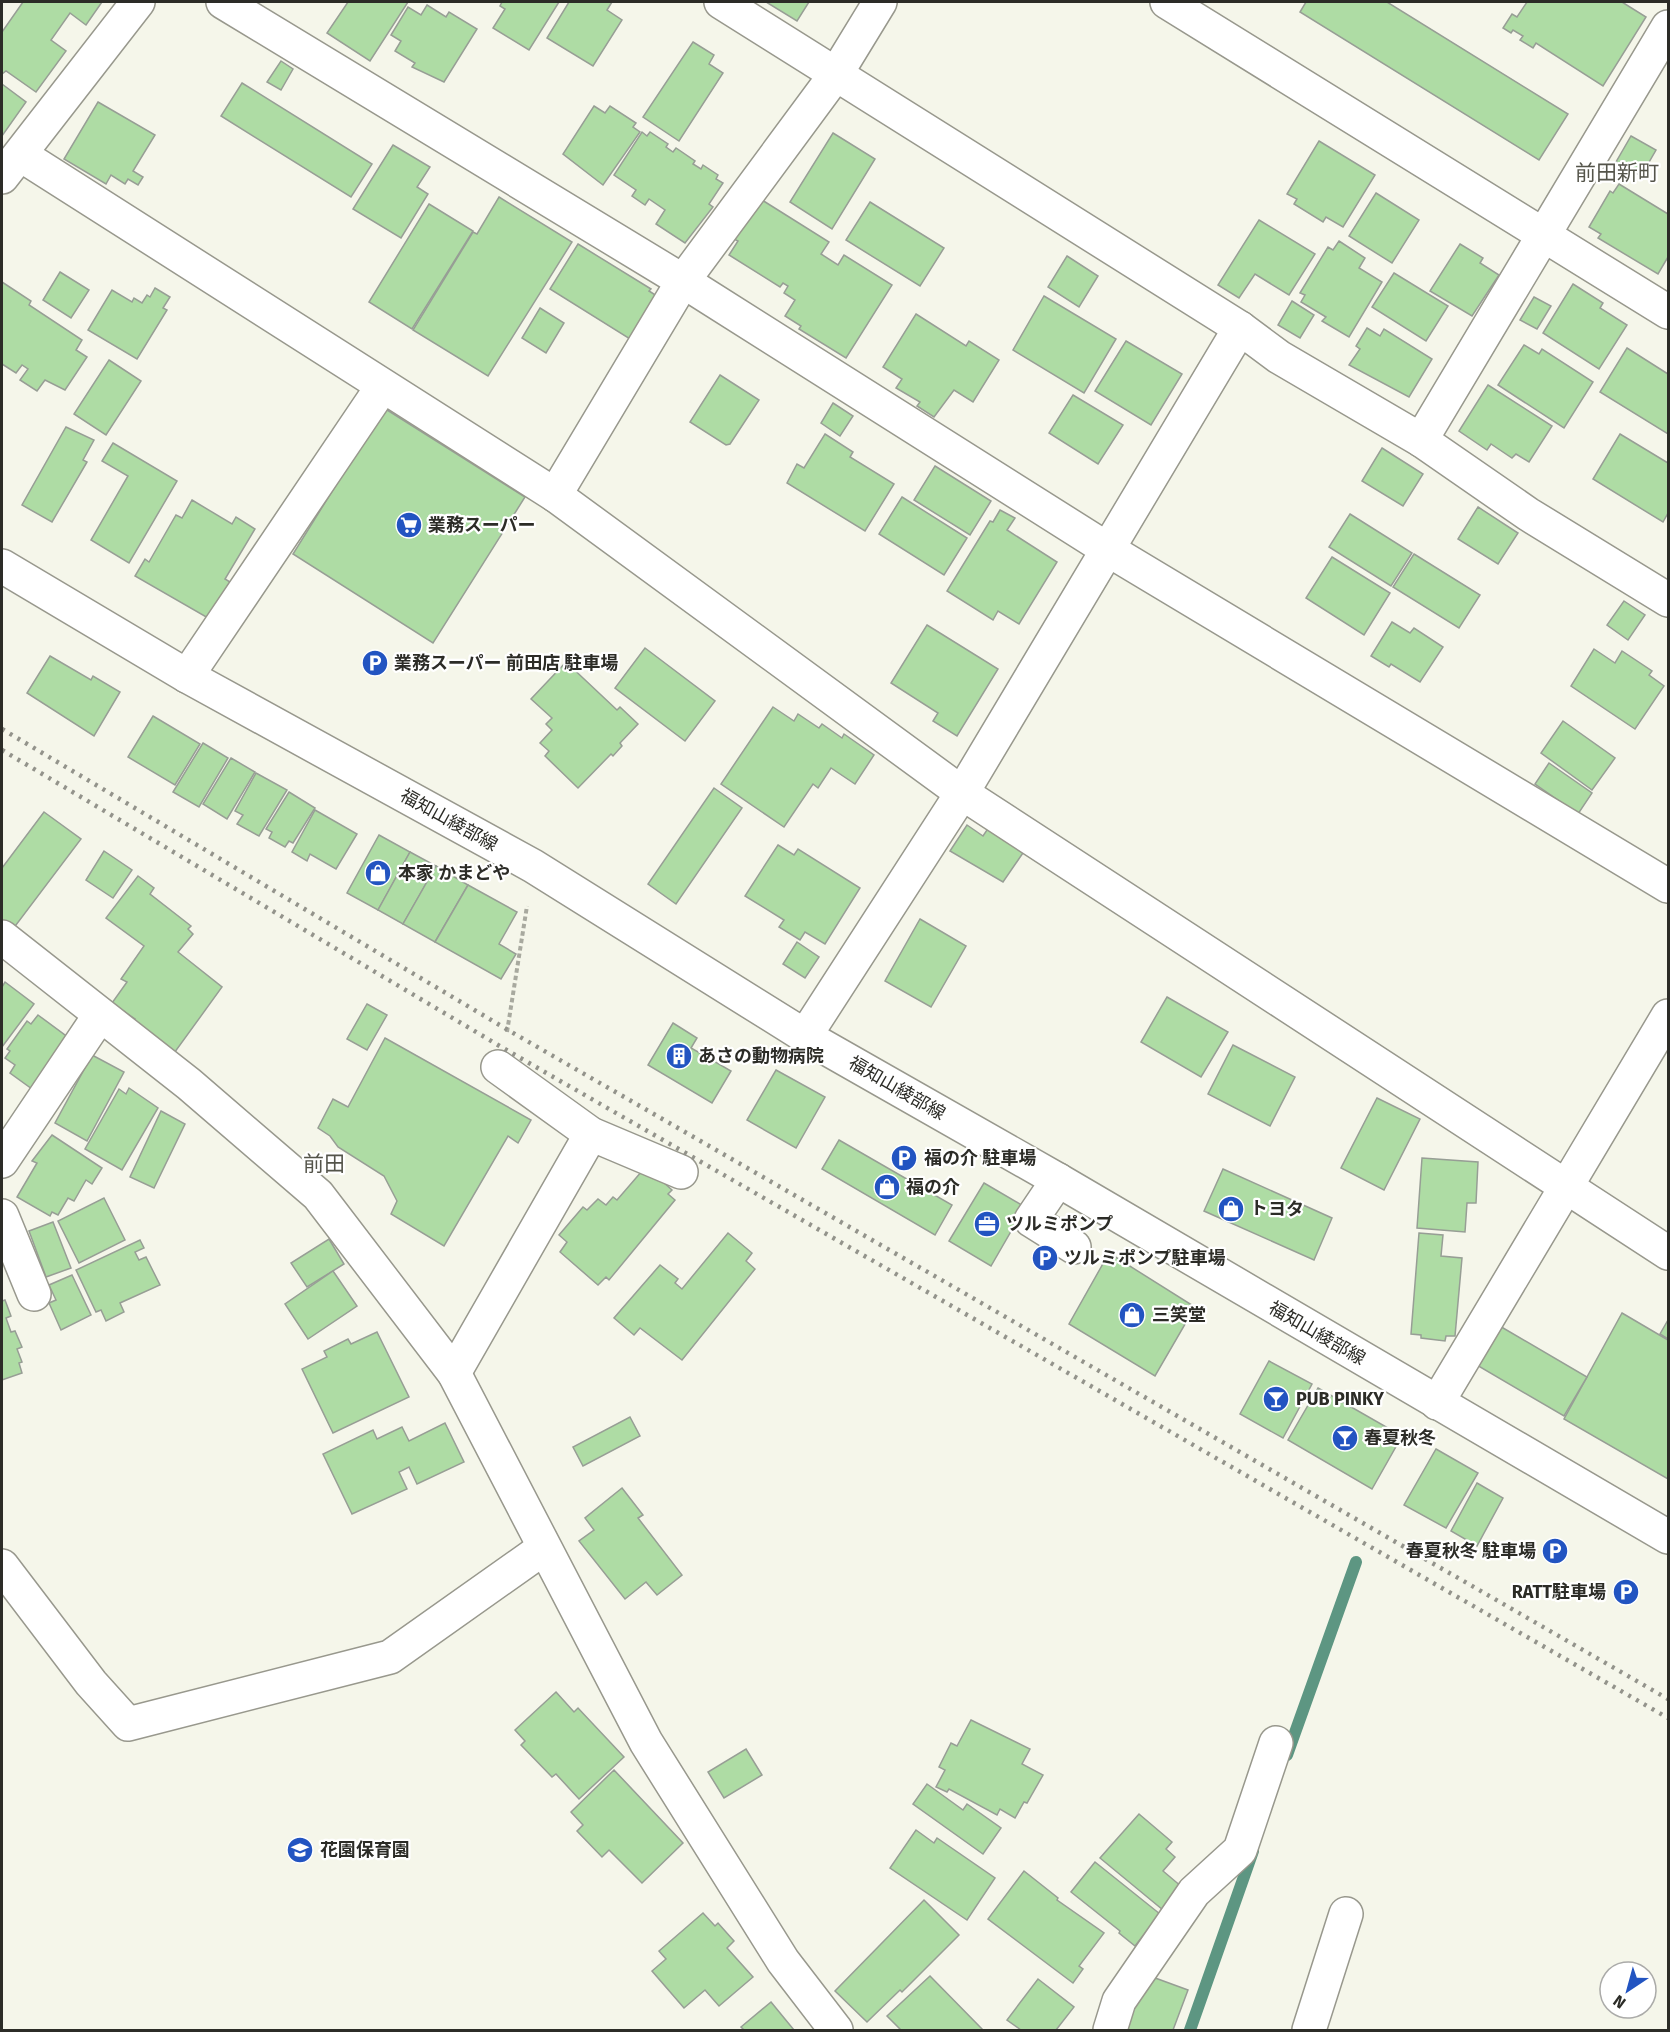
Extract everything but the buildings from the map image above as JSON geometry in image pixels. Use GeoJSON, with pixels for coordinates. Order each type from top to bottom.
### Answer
{"type":"FeatureCollection","features":[{"type":"Feature","properties":{"kind":"street"},"geometry":{"type":"LineString","coordinates":[[138,2],[11,166],[382,387],[555,495],[962,793],[1668,1253]]}},
{"type":"Feature","properties":{"kind":"street"},"geometry":{"type":"LineString","coordinates":[[223,2],[683,281],[1107,549],[1668,886]]}},
{"type":"Feature","properties":{"kind":"street"},"geometry":{"type":"LineString","coordinates":[[721,2],[1240,328],[1279,357],[1421,440],[1528,514],[1668,600]]}},
{"type":"Feature","properties":{"kind":"street"},"geometry":{"type":"LineString","coordinates":[[555,495],[683,281],[836,74],[880,2]]}},
{"type":"Feature","properties":{"kind":"street"},"geometry":{"type":"LineString","coordinates":[[1167,2],[1668,312]]}},
{"type":"Feature","properties":{"kind":"street"},"geometry":{"type":"LineString","coordinates":[[1421,440],[1668,27]]}},
{"type":"Feature","properties":{"kind":"street"},"geometry":{"type":"LineString","coordinates":[[805,1036],[962,793],[1240,328]]}},
{"type":"Feature","properties":{"kind":"street"},"geometry":{"type":"LineString","coordinates":[[187,676],[382,387]]}},
{"type":"Feature","properties":{"kind":"street","name":"福知山綾部線"},"geometry":{"type":"LineString","coordinates":[[2,566],[187,676],[533,866],[805,1036],[1058,1180],[1668,1537]]}},
{"type":"Feature","properties":{"kind":"street"},"geometry":{"type":"LineString","coordinates":[[2,937],[189,1084],[318,1195],[454,1373],[652,1752],[783,1961],[836,2031]]}},
{"type":"Feature","properties":{"kind":"street"},"geometry":{"type":"LineString","coordinates":[[2,1161],[100,1015]]}},
{"type":"Feature","properties":{"kind":"street"},"geometry":{"type":"LineString","coordinates":[[1437,1403],[1668,1016]]}},
{"type":"Feature","properties":{"kind":"street"},"geometry":{"type":"LineString","coordinates":[[498,1067],[591,1134],[681,1172]]}},
{"type":"Feature","properties":{"kind":"street"},"geometry":{"type":"LineString","coordinates":[[454,1373],[591,1134]]}},
{"type":"Feature","properties":{"kind":"street"},"geometry":{"type":"LineString","coordinates":[[1058,1180],[1031,1220],[1074,1247]]}},
{"type":"Feature","properties":{"kind":"street"},"geometry":{"type":"LineString","coordinates":[[2,1216],[34,1294]]}},
{"type":"Feature","properties":{"kind":"street"},"geometry":{"type":"LineString","coordinates":[[2,1566],[91,1683],[128,1724],[390,1657],[544,1548]]}},
{"type":"Feature","properties":{"kind":"street"},"geometry":{"type":"LineString","coordinates":[[1110,2031],[1119,2001],[1194,1892],[1240,1850],[1276,1743]]}},
{"type":"Feature","properties":{"kind":"street"},"geometry":{"type":"LineString","coordinates":[[1309,2031],[1346,1914]]}},
{"type":"Feature","properties":{"kind":"path"},"geometry":{"type":"LineString","coordinates":[[498,1067],[508,1030],[528,902]]}},
{"type":"Feature","properties":{"kind":"waterway"},"geometry":{"type":"LineString","coordinates":[[1287,1755],[1356,1562]]}},
{"type":"Feature","properties":{"kind":"waterway"},"geometry":{"type":"LineString","coordinates":[[1190,2030],[1253,1851]]}},
{"type":"Feature","properties":{"kind":"railway"},"geometry":{"type":"LineString","coordinates":[[2,729],[508,1030],[1668,1699]]}},
{"type":"Feature","properties":{"kind":"railway"},"geometry":{"type":"LineString","coordinates":[[2,750],[503,1048],[1668,1718]]}},
{"type":"Feature","properties":{"kind":"place","name":"業務スーパー"},"geometry":{"type":"Point","coordinates":[409,525]}},
{"type":"Feature","properties":{"kind":"place","name":"業務スーパー 前田店 駐車場"},"geometry":{"type":"Point","coordinates":[375,663]}},
{"type":"Feature","properties":{"kind":"place","name":"本家 かまどや"},"geometry":{"type":"Point","coordinates":[378,873]}},
{"type":"Feature","properties":{"kind":"place","name":"あさの動物病院"},"geometry":{"type":"Point","coordinates":[679,1056]}},
{"type":"Feature","properties":{"kind":"place","name":"福の介 駐車場"},"geometry":{"type":"Point","coordinates":[904,1158]}},
{"type":"Feature","properties":{"kind":"place","name":"福の介"},"geometry":{"type":"Point","coordinates":[887,1187]}},
{"type":"Feature","properties":{"kind":"place","name":"トヨタ"},"geometry":{"type":"Point","coordinates":[1231,1209]}},
{"type":"Feature","properties":{"kind":"place","name":"ツルミポンプ"},"geometry":{"type":"Point","coordinates":[987,1224]}},
{"type":"Feature","properties":{"kind":"place","name":"ツルミポンプ駐車場"},"geometry":{"type":"Point","coordinates":[1045,1258]}},
{"type":"Feature","properties":{"kind":"place","name":"三笑堂"},"geometry":{"type":"Point","coordinates":[1132,1315]}},
{"type":"Feature","properties":{"kind":"place","name":"PUB PINKY"},"geometry":{"type":"Point","coordinates":[1276,1399]}},
{"type":"Feature","properties":{"kind":"place","name":"春夏秋冬"},"geometry":{"type":"Point","coordinates":[1345,1438]}},
{"type":"Feature","properties":{"kind":"place","name":"春夏秋冬 駐車場"},"geometry":{"type":"Point","coordinates":[1555,1551]}},
{"type":"Feature","properties":{"kind":"place","name":"RATT駐車場"},"geometry":{"type":"Point","coordinates":[1626,1592]}},
{"type":"Feature","properties":{"kind":"place","name":"花園保育園"},"geometry":{"type":"Point","coordinates":[300,1850]}},
{"type":"Feature","properties":{"kind":"district","name":"前田新町"},"geometry":{"type":"Point","coordinates":[1617,173]}},
{"type":"Feature","properties":{"kind":"district","name":"前田"},"geometry":{"type":"Point","coordinates":[324,1164]}}]}
